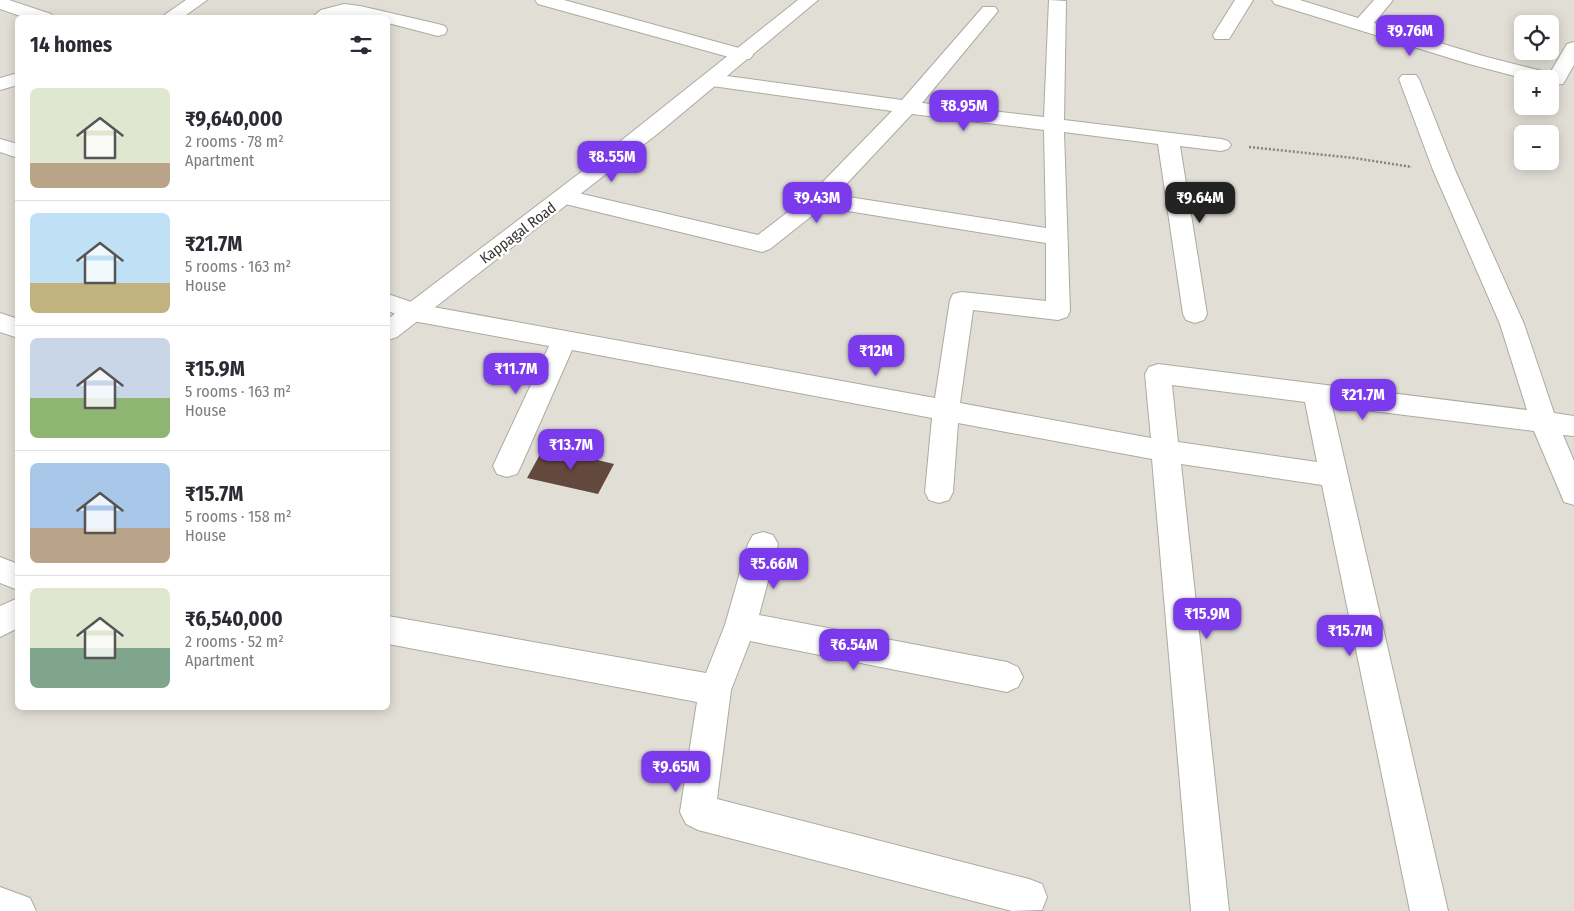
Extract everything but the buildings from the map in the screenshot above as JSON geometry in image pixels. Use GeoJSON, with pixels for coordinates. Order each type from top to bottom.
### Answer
{"type":"FeatureCollection","features":[{"type":"Feature","properties":{"kind":"street"},"geometry":{"type":"LineString","coordinates":[[174,15],[198,0]]}},
{"type":"Feature","properties":{"kind":"street"},"geometry":{"type":"LineString","coordinates":[[544,0],[743,55]]}},
{"type":"Feature","properties":{"kind":"street","name":"Kappagal Road"},"geometry":{"type":"LineString","coordinates":[[390,329],[564,197],[712,80],[809,0]]}},
{"type":"Feature","properties":{"kind":"street"},"geometry":{"type":"LineString","coordinates":[[1222,35],[1244,0]]}},
{"type":"Feature","properties":{"kind":"street"},"geometry":{"type":"LineString","coordinates":[[1281,0],[1476,60],[1516,70]]}},
{"type":"Feature","properties":{"kind":"street"},"geometry":{"type":"LineString","coordinates":[[1362,25],[1384,0]]}},
{"type":"Feature","properties":{"kind":"street"},"geometry":{"type":"LineString","coordinates":[[939,492],[946,410],[962,300],[1058,311],[1058,237],[1053,124],[1053,51],[1057,1]]}},
{"type":"Feature","properties":{"kind":"street"},"geometry":{"type":"LineString","coordinates":[[0,2],[37,15]]}},
{"type":"Feature","properties":{"kind":"street"},"geometry":{"type":"LineString","coordinates":[[325,15],[334,10],[348,8],[375,15]]}},
{"type":"Feature","properties":{"kind":"street"},"geometry":{"type":"LineString","coordinates":[[564,197],[762,244],[819,199],[906,108],[989,11]]}},
{"type":"Feature","properties":{"kind":"street"},"geometry":{"type":"LineString","coordinates":[[390,19],[438,30]]}},
{"type":"Feature","properties":{"kind":"street"},"geometry":{"type":"LineString","coordinates":[[1559,76],[1574,48]]}},
{"type":"Feature","properties":{"kind":"street"},"geometry":{"type":"LineString","coordinates":[[1409,79],[1444,170],[1512,324],[1544,422],[1574,494]]}},
{"type":"Feature","properties":{"kind":"street"},"geometry":{"type":"LineString","coordinates":[[0,84],[15,80]]}},
{"type":"Feature","properties":{"kind":"street"},"geometry":{"type":"LineString","coordinates":[[712,80],[906,108],[1221,145]]}},
{"type":"Feature","properties":{"kind":"street"},"geometry":{"type":"LineString","coordinates":[[1168,139],[1194,314]]}},
{"type":"Feature","properties":{"kind":"street"},"geometry":{"type":"LineString","coordinates":[[0,145],[15,151]]}},
{"type":"Feature","properties":{"kind":"street"},"geometry":{"type":"LineString","coordinates":[[819,199],[1058,237]]}},
{"type":"Feature","properties":{"kind":"street"},"geometry":{"type":"LineString","coordinates":[[390,303],[412,312],[1165,451],[1334,476]]}},
{"type":"Feature","properties":{"kind":"street"},"geometry":{"type":"LineString","coordinates":[[0,322],[15,328]]}},
{"type":"Feature","properties":{"kind":"street"},"geometry":{"type":"LineString","coordinates":[[506,466],[564,340]]}},
{"type":"Feature","properties":{"kind":"street"},"geometry":{"type":"LineString","coordinates":[[1210,911],[1158,374],[1574,426]]}},
{"type":"Feature","properties":{"kind":"street"},"geometry":{"type":"LineString","coordinates":[[1316,394],[1428,911]]}},
{"type":"Feature","properties":{"kind":"street"},"geometry":{"type":"LineString","coordinates":[[763,544],[741,625],[715,690],[698,812],[1029,897]]}},
{"type":"Feature","properties":{"kind":"street"},"geometry":{"type":"LineString","coordinates":[[0,570],[15,576]]}},
{"type":"Feature","properties":{"kind":"street"},"geometry":{"type":"LineString","coordinates":[[0,622],[15,613]]}},
{"type":"Feature","properties":{"kind":"street"},"geometry":{"type":"LineString","coordinates":[[741,625],[1007,676]]}},
{"type":"Feature","properties":{"kind":"street"},"geometry":{"type":"LineString","coordinates":[[390,630],[715,690]]}},
{"type":"Feature","properties":{"kind":"street"},"geometry":{"type":"LineString","coordinates":[[0,906],[18,911]]}},
{"type":"Feature","properties":{"kind":"path"},"geometry":{"type":"LineString","coordinates":[[1221,145],[1354,158],[1444,170]]}}]}
